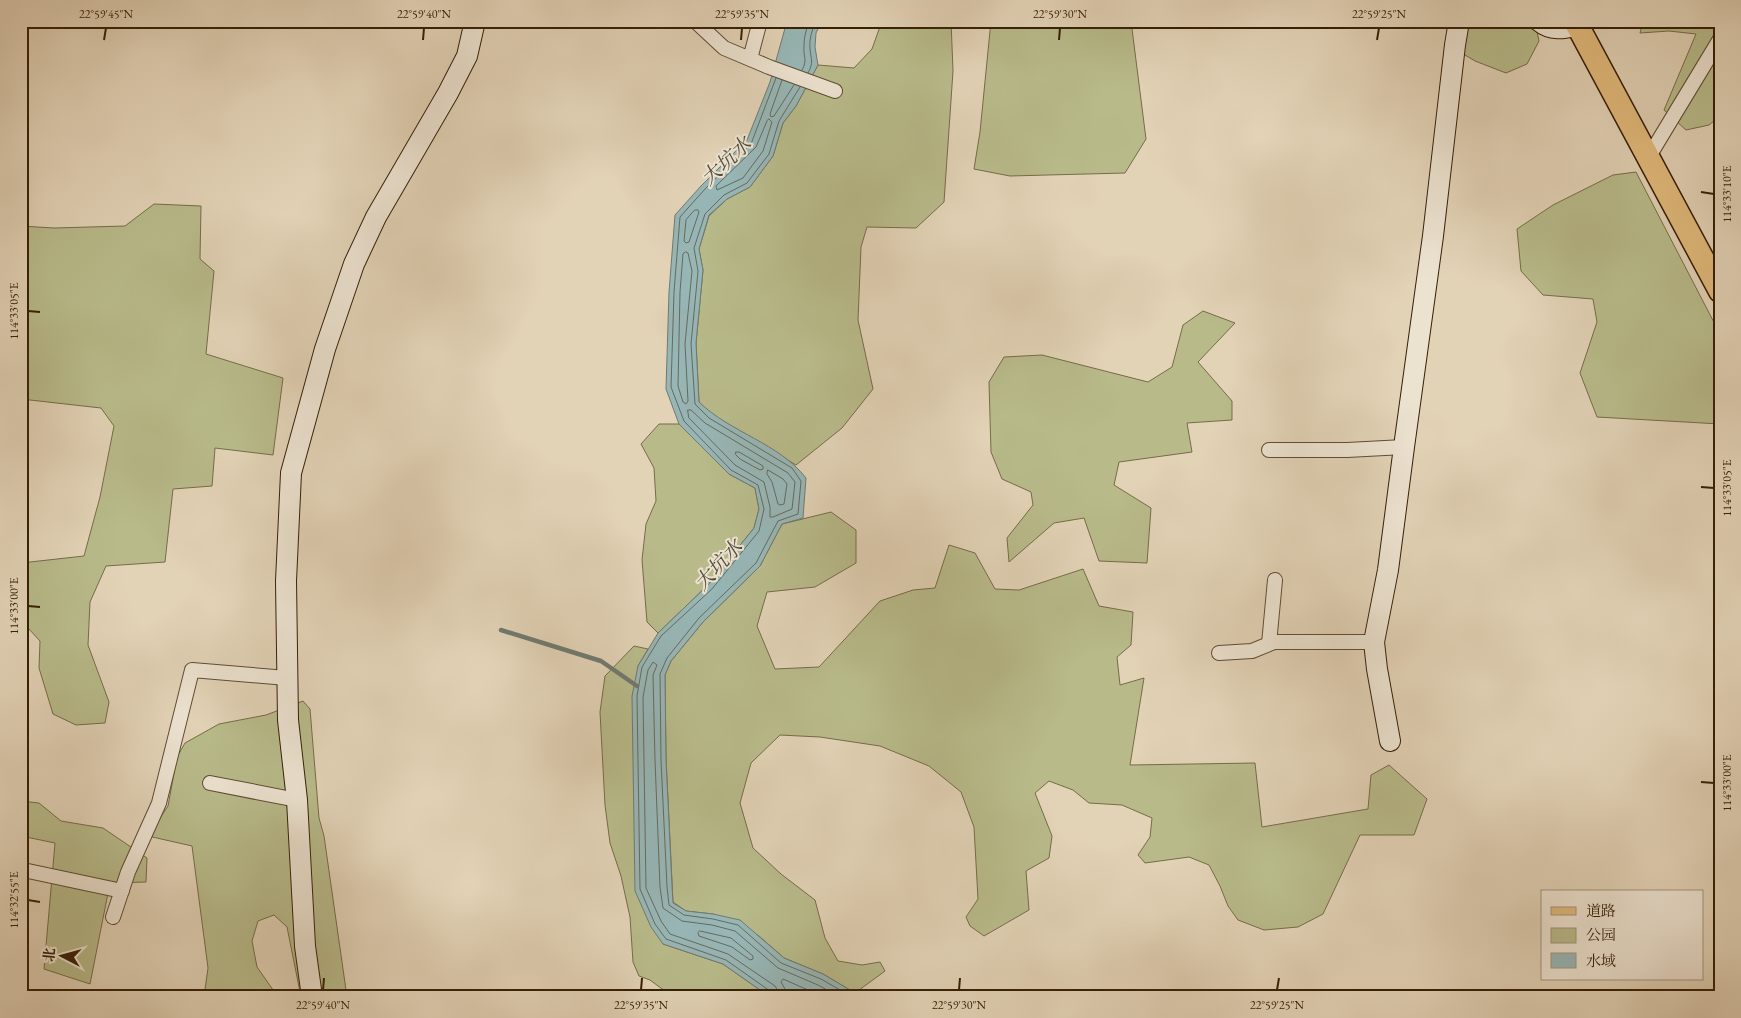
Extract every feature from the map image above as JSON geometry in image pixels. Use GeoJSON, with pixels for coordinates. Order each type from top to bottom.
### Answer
{"type":"FeatureCollection","features":[{"type":"Feature","properties":{"kind":"main road"},"geometry":{"type":"LineString","coordinates":[[1576,23],[1720,291]]}},
{"type":"Feature","properties":{"kind":"street"},"geometry":{"type":"LineString","coordinates":[[312,997],[306,946],[297,800],[288,720],[286,581],[291,474],[325,349],[354,264],[376,217],[448,93],[467,56],[475,21]]}},
{"type":"Feature","properties":{"kind":"street"},"geometry":{"type":"LineString","coordinates":[[695,21],[724,48],[835,91]]}},
{"type":"Feature","properties":{"kind":"street"},"geometry":{"type":"LineString","coordinates":[[750,58],[760,21]]}},
{"type":"Feature","properties":{"kind":"street"},"geometry":{"type":"LineString","coordinates":[[1390,741],[1374,642],[1388,570],[1433,236],[1459,21]]}},
{"type":"Feature","properties":{"kind":"street"},"geometry":{"type":"LineString","coordinates":[[1539,21],[1544,26],[1559,30],[1576,23]]}},
{"type":"Feature","properties":{"kind":"street"},"geometry":{"type":"LineString","coordinates":[[1648,158],[1720,39]]}},
{"type":"Feature","properties":{"kind":"street"},"geometry":{"type":"LineString","coordinates":[[1269,450],[1347,450],[1404,447]]}},
{"type":"Feature","properties":{"kind":"street"},"geometry":{"type":"LineString","coordinates":[[1269,644],[1275,580]]}},
{"type":"Feature","properties":{"kind":"street"},"geometry":{"type":"LineString","coordinates":[[1219,653],[1252,651],[1274,642],[1374,642]]}},
{"type":"Feature","properties":{"kind":"street"},"geometry":{"type":"LineString","coordinates":[[113,917],[159,803],[192,670],[287,678]]}},
{"type":"Feature","properties":{"kind":"street"},"geometry":{"type":"LineString","coordinates":[[210,783],[297,800]]}},
{"type":"Feature","properties":{"kind":"street"},"geometry":{"type":"LineString","coordinates":[[28,871],[122,891]]}},
{"type":"Feature","properties":{"kind":"green space"},"geometry":{"type":"Polygon","coordinates":[[[882,21],[951,21],[953,71],[944,202],[916,228],[867,227],[861,247],[858,320],[873,389],[842,428],[796,465],[711,414],[699,402],[696,343],[703,270],[699,249],[709,216],[727,199],[750,187],[773,156],[783,123],[796,106],[818,65],[854,68],[872,49],[882,21]]]}},
{"type":"Feature","properties":{"kind":"green space"},"geometry":{"type":"Polygon","coordinates":[[[991,21],[1131,21],[1146,139],[1125,173],[1010,176],[974,169],[980,132],[991,21]]]}},
{"type":"Feature","properties":{"kind":"green space"},"geometry":{"type":"Polygon","coordinates":[[[1464,21],[1526,21],[1537,32],[1539,41],[1527,64],[1506,73],[1475,61],[1460,52],[1464,21]]]}},
{"type":"Feature","properties":{"kind":"green space"},"geometry":{"type":"Polygon","coordinates":[[[1643,21],[1720,21],[1720,116],[1709,125],[1686,130],[1664,110],[1696,34],[1669,31],[1640,33],[1643,21]]]}},
{"type":"Feature","properties":{"kind":"green space"},"geometry":{"type":"Polygon","coordinates":[[[1636,172],[1720,334],[1720,424],[1597,417],[1580,373],[1597,322],[1593,299],[1543,295],[1521,271],[1517,229],[1553,205],[1613,175],[1636,172]]]}},
{"type":"Feature","properties":{"kind":"green space"},"geometry":{"type":"Polygon","coordinates":[[[154,204],[201,206],[200,259],[214,271],[206,354],[283,378],[273,455],[215,448],[212,486],[173,489],[165,562],[106,566],[90,602],[88,645],[109,702],[105,723],[76,725],[53,714],[39,668],[40,641],[28,628],[21,627],[21,563],[84,556],[100,497],[114,426],[101,408],[21,399],[21,226],[54,228],[125,226],[154,204]]]}},
{"type":"Feature","properties":{"kind":"green space"},"geometry":{"type":"Polygon","coordinates":[[[1203,311],[1235,323],[1198,362],[1232,401],[1232,420],[1187,423],[1192,452],[1119,462],[1114,485],[1151,508],[1147,563],[1099,561],[1084,518],[1054,523],[1009,562],[1007,538],[1033,505],[1031,492],[1002,479],[991,452],[989,382],[1004,357],[1042,355],[1148,382],[1172,367],[1183,325],[1203,311]]]}},
{"type":"Feature","properties":{"kind":"green space"},"geometry":{"type":"Polygon","coordinates":[[[659,424],[679,424],[729,474],[755,488],[759,509],[754,528],[708,585],[658,633],[647,622],[642,560],[646,524],[656,501],[654,468],[641,444],[659,424]]]}},
{"type":"Feature","properties":{"kind":"green space"},"geometry":{"type":"Polygon","coordinates":[[[831,512],[856,530],[856,563],[815,587],[767,592],[757,626],[775,669],[819,667],[880,601],[913,590],[935,588],[949,545],[975,553],[995,589],[1019,590],[1083,569],[1099,606],[1133,612],[1131,645],[1117,657],[1120,685],[1144,678],[1130,765],[1255,763],[1262,827],[1368,809],[1371,775],[1389,765],[1427,799],[1414,835],[1360,835],[1323,914],[1298,927],[1264,930],[1238,920],[1228,906],[1209,865],[1189,857],[1145,863],[1138,855],[1150,837],[1152,818],[1122,805],[1089,803],[1073,790],[1049,781],[1035,793],[1052,836],[1049,858],[1026,871],[1029,910],[984,936],[970,926],[966,917],[978,899],[974,827],[961,792],[929,766],[880,746],[820,737],[780,735],[751,763],[740,803],[753,848],[781,874],[815,900],[825,938],[838,961],[862,965],[880,962],[885,971],[855,993],[823,974],[784,958],[759,936],[713,914],[686,911],[673,902],[666,759],[665,675],[671,661],[703,622],[760,566],[782,524],[831,512]]]}},
{"type":"Feature","properties":{"kind":"green space"},"geometry":{"type":"Polygon","coordinates":[[[634,646],[648,649],[638,666],[663,944],[723,964],[770,997],[673,997],[650,980],[639,976],[633,962],[630,917],[621,876],[610,843],[605,805],[600,712],[605,676],[634,646]]]}},
{"type":"Feature","properties":{"kind":"green space"},"geometry":{"type":"Polygon","coordinates":[[[303,701],[310,709],[319,818],[324,836],[347,997],[301,997],[287,927],[274,915],[258,921],[252,941],[257,967],[278,997],[204,997],[208,968],[192,846],[148,836],[168,806],[177,757],[185,743],[219,724],[266,715],[303,701]]]}},
{"type":"Feature","properties":{"kind":"green space"},"geometry":{"type":"Polygon","coordinates":[[[21,801],[39,803],[61,821],[103,828],[147,858],[146,882],[110,883],[90,984],[44,969],[55,843],[21,836],[21,801]]]}},
{"type":"Feature","properties":{"kind":"water","name":"大坑水"},"geometry":{"type":"Polygon","coordinates":[[[787,21],[822,21],[816,33],[815,47],[818,65],[796,106],[783,123],[773,156],[750,187],[727,199],[709,215],[699,249],[703,270],[696,343],[699,402],[725,422],[782,456],[806,478],[803,518],[782,524],[760,566],[703,622],[671,661],[665,675],[666,759],[673,903],[686,911],[740,920],[784,958],[823,974],[859,997],[770,997],[723,964],[663,944],[651,927],[635,891],[632,696],[638,666],[658,633],[708,585],[754,528],[759,509],[755,488],[729,474],[679,424],[666,389],[669,292],[675,215],[747,140],[770,82],[787,21]]]}},
{"type":"Feature","properties":{"kind":"waterway"},"geometry":{"type":"LineString","coordinates":[[501,630],[601,661],[637,686]]}}]}
